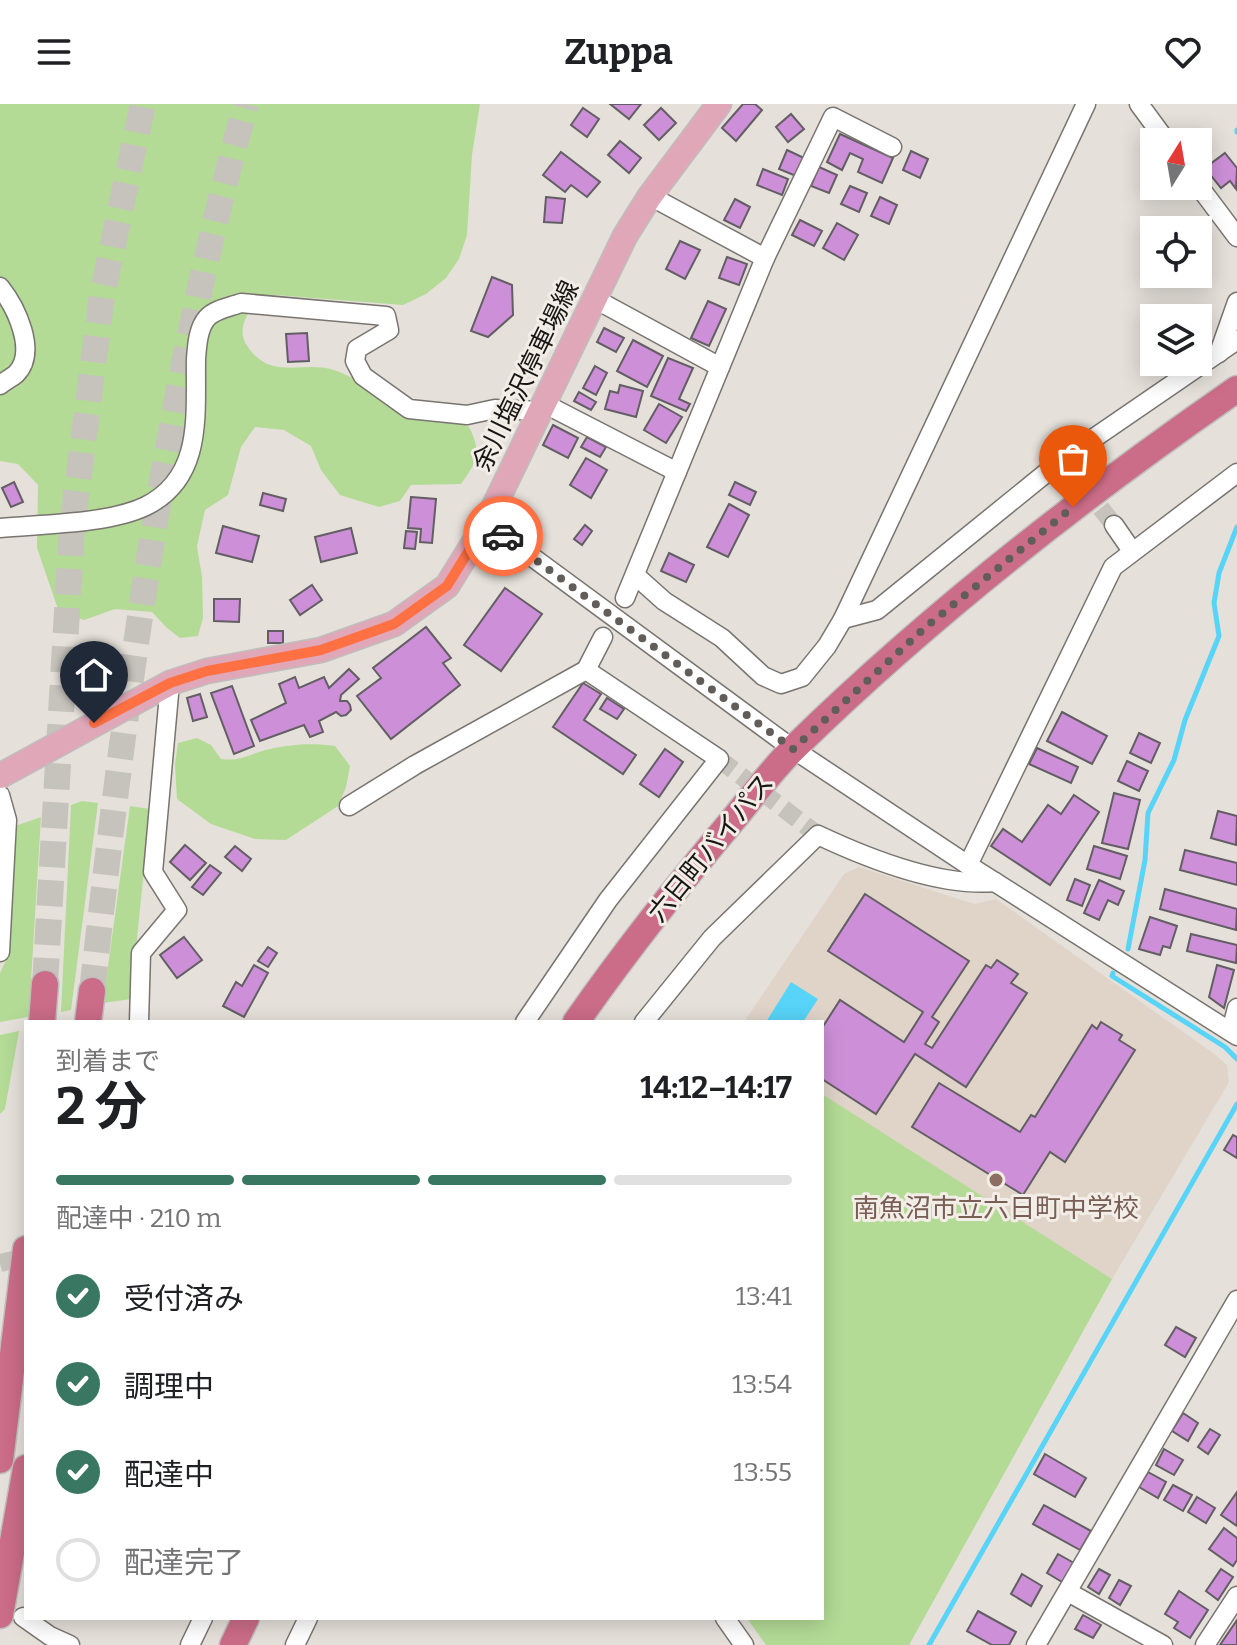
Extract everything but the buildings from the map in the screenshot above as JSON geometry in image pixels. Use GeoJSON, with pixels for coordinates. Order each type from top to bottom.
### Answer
{"type":"FeatureCollection","features":[{"type":"Feature","properties":{"kind":"highway","name":"六日町バイパス"},"geometry":{"type":"LineString","coordinates":[[577,1020],[675,889],[793,749],[927,626],[1032,539],[1136,459],[1237,389]]}},
{"type":"Feature","properties":{"kind":"highway"},"geometry":{"type":"LineString","coordinates":[[42,1020],[45,984]]}},
{"type":"Feature","properties":{"kind":"highway"},"geometry":{"type":"LineString","coordinates":[[88,1020],[92,991]]}},
{"type":"Feature","properties":{"kind":"highway"},"geometry":{"type":"LineString","coordinates":[[0,1460],[24,1265]]}},
{"type":"Feature","properties":{"kind":"highway"},"geometry":{"type":"LineString","coordinates":[[12,1616],[24,1489]]}},
{"type":"Feature","properties":{"kind":"highway"},"geometry":{"type":"LineString","coordinates":[[233,1645],[245,1620]]}},
{"type":"Feature","properties":{"kind":"main road","name":"余川塩沢停車場線"},"geometry":{"type":"LineString","coordinates":[[0,776],[170,683],[207,671],[321,650],[394,624],[447,586],[486,523],[625,236],[650,196],[719,104]]}},
{"type":"Feature","properties":{"kind":"street"},"geometry":{"type":"LineString","coordinates":[[635,575],[664,601],[722,638],[763,676],[781,684],[802,677],[827,646],[843,619],[1086,104]]}},
{"type":"Feature","properties":{"kind":"street"},"geometry":{"type":"LineString","coordinates":[[1139,104],[1157,128]]}},
{"type":"Feature","properties":{"kind":"street"},"geometry":{"type":"LineString","coordinates":[[625,598],[765,258],[833,117],[892,147]]}},
{"type":"Feature","properties":{"kind":"street"},"geometry":{"type":"LineString","coordinates":[[650,196],[765,258]]}},
{"type":"Feature","properties":{"kind":"street"},"geometry":{"type":"LineString","coordinates":[[1209,200],[1237,237]]}},
{"type":"Feature","properties":{"kind":"street"},"geometry":{"type":"LineString","coordinates":[[0,287],[21,326],[25,353],[18,372],[0,385]]}},
{"type":"Feature","properties":{"kind":"street"},"geometry":{"type":"LineString","coordinates":[[595,299],[720,367]]}},
{"type":"Feature","properties":{"kind":"street"},"geometry":{"type":"LineString","coordinates":[[1219,353],[1237,302]]}},
{"type":"Feature","properties":{"kind":"street"},"geometry":{"type":"LineString","coordinates":[[0,528],[96,519],[143,507],[166,494],[185,473],[191,451],[197,342],[206,319],[241,303],[386,316],[389,330],[357,349],[355,361],[363,376],[409,409],[467,415],[495,409],[541,407],[677,472]]}},
{"type":"Feature","properties":{"kind":"street"},"geometry":{"type":"LineString","coordinates":[[843,619],[877,610],[1062,460],[1237,340]]}},
{"type":"Feature","properties":{"kind":"street"},"geometry":{"type":"LineString","coordinates":[[1062,460],[1084,487]]}},
{"type":"Feature","properties":{"kind":"street"},"geometry":{"type":"LineString","coordinates":[[968,865],[1113,567],[1237,473]]}},
{"type":"Feature","properties":{"kind":"street"},"geometry":{"type":"LineString","coordinates":[[486,523],[793,749],[968,865],[1234,1033],[1237,1008]]}},
{"type":"Feature","properties":{"kind":"street"},"geometry":{"type":"LineString","coordinates":[[1114,525],[1132,551]]}},
{"type":"Feature","properties":{"kind":"street"},"geometry":{"type":"LineString","coordinates":[[349,806],[415,765],[586,670],[603,637]]}},
{"type":"Feature","properties":{"kind":"street"},"geometry":{"type":"LineString","coordinates":[[526,1020],[608,900],[719,759],[586,670]]}},
{"type":"Feature","properties":{"kind":"street"},"geometry":{"type":"LineString","coordinates":[[139,1020],[141,953],[177,910],[153,872],[170,683]]}},
{"type":"Feature","properties":{"kind":"street"},"geometry":{"type":"LineString","coordinates":[[0,795],[7,820],[0,952]]}},
{"type":"Feature","properties":{"kind":"street"},"geometry":{"type":"LineString","coordinates":[[646,1020],[712,938],[818,835],[850,850],[903,868],[969,884],[995,882]]}},
{"type":"Feature","properties":{"kind":"street"},"geometry":{"type":"LineString","coordinates":[[1036,1645],[1237,1300]]}},
{"type":"Feature","properties":{"kind":"street"},"geometry":{"type":"LineString","coordinates":[[1068,1592],[1163,1645]]}},
{"type":"Feature","properties":{"kind":"street"},"geometry":{"type":"LineString","coordinates":[[1205,1645],[1237,1596]]}},
{"type":"Feature","properties":{"kind":"street"},"geometry":{"type":"LineString","coordinates":[[12,1616],[70,1645]]}},
{"type":"Feature","properties":{"kind":"street"},"geometry":{"type":"LineString","coordinates":[[190,1645],[202,1620]]}},
{"type":"Feature","properties":{"kind":"street"},"geometry":{"type":"LineString","coordinates":[[295,1645],[307,1620]]}},
{"type":"Feature","properties":{"kind":"street"},"geometry":{"type":"LineString","coordinates":[[726,1620],[744,1645]]}},
{"type":"Feature","properties":{"kind":"shaded area","name":"南魚沼市立六日町中学校"},"geometry":{"type":"Polygon","coordinates":[[[859,867],[974,904],[996,899],[1213,1053],[1227,1065],[1229,1082],[1112,1279],[909,1645],[766,1645],[748,1620],[824,1620],[824,1020],[745,1020],[844,874],[859,867]]]}},
{"type":"Feature","properties":{"kind":"green space"},"geometry":{"type":"Polygon","coordinates":[[[0,104],[480,104],[472,155],[467,235],[459,259],[446,278],[426,294],[403,305],[275,295],[258,298],[243,328],[248,347],[267,364],[337,371],[356,380],[410,417],[454,421],[469,427],[476,457],[461,484],[411,485],[400,501],[379,507],[340,495],[321,470],[311,446],[284,430],[255,427],[241,447],[228,495],[205,510],[197,546],[202,577],[203,618],[198,636],[180,638],[152,612],[115,609],[84,620],[59,612],[37,548],[38,485],[18,464],[0,461],[0,104]]]}},
{"type":"Feature","properties":{"kind":"green space"},"geometry":{"type":"Polygon","coordinates":[[[197,738],[211,745],[221,759],[229,760],[287,746],[335,746],[350,766],[346,787],[338,806],[286,840],[255,839],[211,824],[177,799],[175,764],[178,743],[197,738]]]}},
{"type":"Feature","properties":{"kind":"green space"},"geometry":{"type":"Polygon","coordinates":[[[82,801],[98,803],[71,1010],[61,1012],[71,805],[82,801]]]}},
{"type":"Feature","properties":{"kind":"green space"},"geometry":{"type":"Polygon","coordinates":[[[130,806],[150,809],[131,999],[103,1003],[130,806]]]}},
{"type":"Feature","properties":{"kind":"green space"},"geometry":{"type":"Polygon","coordinates":[[[41,817],[31,981],[34,982],[28,1017],[0,1022],[0,973],[9,954],[12,835],[15,826],[41,817]]]}},
{"type":"Feature","properties":{"kind":"green space"},"geometry":{"type":"Polygon","coordinates":[[[19,1031],[5,1109],[0,1114],[0,1035],[19,1031]]]}},
{"type":"Feature","properties":{"kind":"green space"},"geometry":{"type":"Polygon","coordinates":[[[824,1095],[1112,1279],[909,1645],[766,1645],[748,1620],[824,1620],[824,1095]]]}},
{"type":"Feature","properties":{"kind":"water"},"geometry":{"type":"Polygon","coordinates":[[[791,982],[818,999],[804,1020],[767,1020],[791,982]]]}},
{"type":"Feature","properties":{"kind":"waterway"},"geometry":{"type":"LineString","coordinates":[[1128,949],[1145,860],[1148,813],[1174,760],[1185,720],[1219,636],[1214,603],[1219,573],[1237,527]]}},
{"type":"Feature","properties":{"kind":"waterway"},"geometry":{"type":"LineString","coordinates":[[1113,973],[1112,976],[1225,1047],[1237,1059]]}},
{"type":"Feature","properties":{"kind":"waterway"},"geometry":{"type":"LineString","coordinates":[[929,1645],[1237,1104]]}},
{"type":"Feature","properties":{"kind":"tunnel"},"geometry":{"type":"LineString","coordinates":[[45,984],[72,527],[102,296],[143,104]]}},
{"type":"Feature","properties":{"kind":"tunnel"},"geometry":{"type":"LineString","coordinates":[[92,991],[119,767],[151,544],[193,323],[246,104]]}},
{"type":"Feature","properties":{"kind":"tunnel"},"geometry":{"type":"LineString","coordinates":[[1084,487],[1114,525]]}},
{"type":"Feature","properties":{"kind":"tunnel"},"geometry":{"type":"LineString","coordinates":[[719,759],[818,835]]}},
{"type":"Feature","properties":{"kind":"tunnel"},"geometry":{"type":"LineString","coordinates":[[0,1263],[24,1257]]}},
{"type":"Feature","properties":{"kind":"way so far"},"geometry":{"type":"LineString","coordinates":[[503,536],[793,749],[927,626],[1073,507]]}},
{"type":"Feature","properties":{"kind":"place","name":"南魚沼市立六日町中学校"},"geometry":{"type":"Point","coordinates":[996,1180]}},
{"type":"Feature","properties":{"kind":"route"},"geometry":{"type":"LineString","coordinates":[[94,723],[170,683],[207,671],[321,650],[394,624],[447,586],[486,523],[503,536]]}}]}
